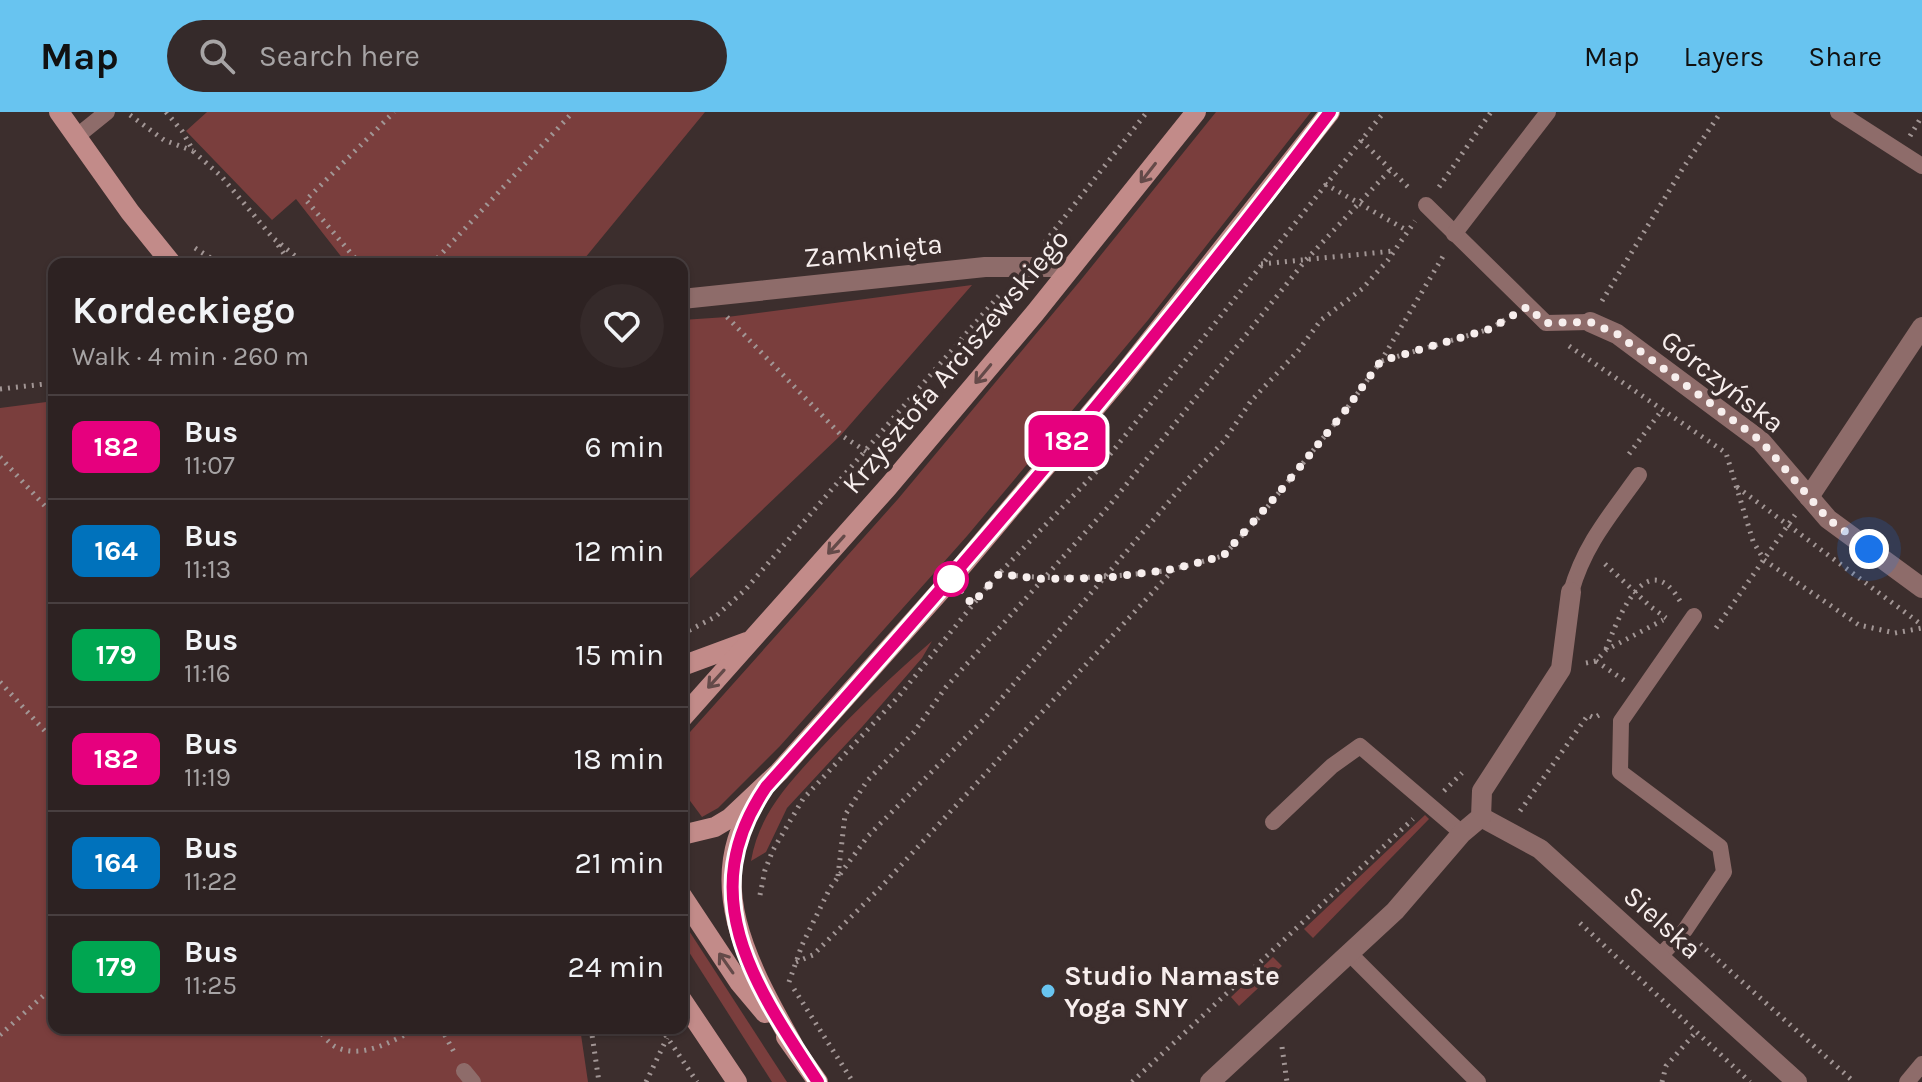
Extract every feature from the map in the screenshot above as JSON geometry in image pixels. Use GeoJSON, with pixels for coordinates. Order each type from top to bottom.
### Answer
{"type":"FeatureCollection","features":[{"type":"Feature","properties":{"kind":"main road"},"geometry":{"type":"LineString","coordinates":[[59,112],[138,223],[167,258]]}},
{"type":"Feature","properties":{"kind":"main road","name":"Krzysztofa Arciszewskiego"},"geometry":{"type":"LineString","coordinates":[[688,711],[888,487],[1196,112]]}},
{"type":"Feature","properties":{"kind":"main road"},"geometry":{"type":"LineString","coordinates":[[818,1082],[793,1045],[753,973],[737,927],[732,896],[734,861],[749,812],[766,787],[951,579],[1122,376],[1330,112]]}},
{"type":"Feature","properties":{"kind":"main road","name":"Krzysztofa Arciszewskiego"},"geometry":{"type":"LineString","coordinates":[[688,664],[751,640]]}},
{"type":"Feature","properties":{"kind":"main road"},"geometry":{"type":"LineString","coordinates":[[688,834],[723,822],[766,787]]}},
{"type":"Feature","properties":{"kind":"main road"},"geometry":{"type":"LineString","coordinates":[[688,905],[739,982],[793,1045]]}},
{"type":"Feature","properties":{"kind":"main road"},"geometry":{"type":"LineString","coordinates":[[688,1009],[737,1082]]}},
{"type":"Feature","properties":{"kind":"street","name":"Zamknięta"},"geometry":{"type":"LineString","coordinates":[[688,298],[985,267],[1071,267]]}},
{"type":"Feature","properties":{"kind":"street","name":"Górczyńska"},"geometry":{"type":"LineString","coordinates":[[1590,322],[1617,334],[1761,441],[1828,519],[1922,588]]}},
{"type":"Feature","properties":{"kind":"street"},"geometry":{"type":"LineString","coordinates":[[1809,497],[1920,333]]}},
{"type":"Feature","properties":{"kind":"street"},"geometry":{"type":"LineString","coordinates":[[1210,1082],[1395,911],[1462,833],[1481,817],[1482,791],[1561,669],[1571,592]]}},
{"type":"Feature","properties":{"kind":"street","name":"Sielska"},"geometry":{"type":"LineString","coordinates":[[1481,817],[1540,849],[1797,1082]]}},
{"type":"Feature","properties":{"kind":"lane"},"geometry":{"type":"LineString","coordinates":[[76,137],[107,112]]}},
{"type":"Feature","properties":{"kind":"lane"},"geometry":{"type":"LineString","coordinates":[[1454,234],[1548,112]]}},
{"type":"Feature","properties":{"kind":"lane"},"geometry":{"type":"LineString","coordinates":[[1838,112],[1922,166]]}},
{"type":"Feature","properties":{"kind":"lane"},"geometry":{"type":"LineString","coordinates":[[1426,205],[1546,323],[1590,322]]}},
{"type":"Feature","properties":{"kind":"lane"},"geometry":{"type":"LineString","coordinates":[[1571,592],[1587,548],[1639,475]]}},
{"type":"Feature","properties":{"kind":"lane"},"geometry":{"type":"LineString","coordinates":[[1659,957],[1685,930],[1724,872],[1720,847],[1620,772],[1621,721],[1689,612]]}},
{"type":"Feature","properties":{"kind":"lane"},"geometry":{"type":"LineString","coordinates":[[1273,822],[1332,766],[1360,746],[1462,833]]}},
{"type":"Feature","properties":{"kind":"lane"},"geometry":{"type":"LineString","coordinates":[[1349,953],[1478,1082]]}},
{"type":"Feature","properties":{"kind":"lane"},"geometry":{"type":"LineString","coordinates":[[1907,1082],[1922,1064]]}},
{"type":"Feature","properties":{"kind":"path"},"geometry":{"type":"LineString","coordinates":[[126,112],[164,140],[194,152]]}},
{"type":"Feature","properties":{"kind":"path"},"geometry":{"type":"LineString","coordinates":[[166,112],[194,152],[221,176],[287,258]]}},
{"type":"Feature","properties":{"kind":"path"},"geometry":{"type":"LineString","coordinates":[[355,258],[306,200],[394,112]]}},
{"type":"Feature","properties":{"kind":"path"},"geometry":{"type":"LineString","coordinates":[[438,258],[573,112]]}},
{"type":"Feature","properties":{"kind":"path"},"geometry":{"type":"LineString","coordinates":[[688,631],[715,617],[745,590],[1025,266],[1147,112]]}},
{"type":"Feature","properties":{"kind":"path"},"geometry":{"type":"LineString","coordinates":[[760,899],[760,887],[773,850],[803,799],[899,696],[999,574],[1096,472],[1384,112]]}},
{"type":"Feature","properties":{"kind":"path"},"geometry":{"type":"LineString","coordinates":[[789,982],[813,922],[838,877],[868,836],[983,720],[1224,441],[1251,401],[1298,351],[1321,320],[1362,289],[1395,251],[1491,112]]}},
{"type":"Feature","properties":{"kind":"path"},"geometry":{"type":"LineString","coordinates":[[1590,322],[1683,168],[1721,112]]}},
{"type":"Feature","properties":{"kind":"path"},"geometry":{"type":"LineString","coordinates":[[1361,140],[1426,205]]}},
{"type":"Feature","properties":{"kind":"path"},"geometry":{"type":"LineString","coordinates":[[838,877],[845,815],[867,781],[914,732],[946,687],[1109,506],[1305,261],[1390,170]]}},
{"type":"Feature","properties":{"kind":"path"},"geometry":{"type":"LineString","coordinates":[[1325,184],[1408,231]]}},
{"type":"Feature","properties":{"kind":"path"},"geometry":{"type":"LineString","coordinates":[[999,574],[1043,579],[1105,578],[1174,569],[1223,556],[1317,446],[1381,361],[1454,234]]}},
{"type":"Feature","properties":{"kind":"path"},"geometry":{"type":"LineString","coordinates":[[273,238],[298,258]]}},
{"type":"Feature","properties":{"kind":"path"},"geometry":{"type":"LineString","coordinates":[[195,248],[211,258]]}},
{"type":"Feature","properties":{"kind":"path"},"geometry":{"type":"LineString","coordinates":[[1260,264],[1395,251]]}},
{"type":"Feature","properties":{"kind":"path"},"geometry":{"type":"LineString","coordinates":[[1381,361],[1490,329],[1527,307]]}},
{"type":"Feature","properties":{"kind":"path"},"geometry":{"type":"LineString","coordinates":[[727,317],[841,435],[867,452]]}},
{"type":"Feature","properties":{"kind":"path"},"geometry":{"type":"LineString","coordinates":[[1546,323],[1554,335],[1726,453],[1753,541],[1764,560],[1859,625],[1895,633],[1922,626]]}},
{"type":"Feature","properties":{"kind":"path"},"geometry":{"type":"LineString","coordinates":[[0,389],[48,384]]}},
{"type":"Feature","properties":{"kind":"path"},"geometry":{"type":"LineString","coordinates":[[1653,423],[1662,410]]}},
{"type":"Feature","properties":{"kind":"path"},"geometry":{"type":"LineString","coordinates":[[0,457],[48,509]]}},
{"type":"Feature","properties":{"kind":"path"},"geometry":{"type":"LineString","coordinates":[[1736,486],[1922,626]]}},
{"type":"Feature","properties":{"kind":"path"},"geometry":{"type":"LineString","coordinates":[[1764,560],[1787,525]]}},
{"type":"Feature","properties":{"kind":"path"},"geometry":{"type":"LineString","coordinates":[[1587,548],[1666,618]]}},
{"type":"Feature","properties":{"kind":"path"},"geometry":{"type":"LineString","coordinates":[[796,963],[813,955],[880,888],[1174,569]]}},
{"type":"Feature","properties":{"kind":"path"},"geometry":{"type":"LineString","coordinates":[[1561,669],[1596,661],[1606,650],[1666,618],[1689,612],[1673,590],[1662,583],[1650,581],[1634,590],[1606,650]]}},
{"type":"Feature","properties":{"kind":"path"},"geometry":{"type":"LineString","coordinates":[[1596,661],[1630,685]]}},
{"type":"Feature","properties":{"kind":"path"},"geometry":{"type":"LineString","coordinates":[[0,682],[48,734]]}},
{"type":"Feature","properties":{"kind":"path"},"geometry":{"type":"LineString","coordinates":[[1508,832],[1588,715],[1594,718],[1606,710]]}},
{"type":"Feature","properties":{"kind":"path"},"geometry":{"type":"LineString","coordinates":[[1132,1082],[1468,767]]}},
{"type":"Feature","properties":{"kind":"path"},"geometry":{"type":"LineString","coordinates":[[1576,919],[1750,1082]]}},
{"type":"Feature","properties":{"kind":"path"},"geometry":{"type":"LineString","coordinates":[[783,972],[853,1082]]}},
{"type":"Feature","properties":{"kind":"path"},"geometry":{"type":"LineString","coordinates":[[0,1035],[48,991]]}},
{"type":"Feature","properties":{"kind":"path"},"geometry":{"type":"LineString","coordinates":[[1662,1082],[1666,1066],[1696,1032]]}},
{"type":"Feature","properties":{"kind":"path"},"geometry":{"type":"LineString","coordinates":[[323,1034],[333,1045],[350,1051],[371,1049],[405,1034]]}},
{"type":"Feature","properties":{"kind":"path"},"geometry":{"type":"LineString","coordinates":[[592,1034],[599,1082]]}},
{"type":"Feature","properties":{"kind":"path"},"geometry":{"type":"LineString","coordinates":[[665,1034],[697,1082]]}},
{"type":"Feature","properties":{"kind":"path"},"geometry":{"type":"LineString","coordinates":[[646,1082],[667,1038]]}},
{"type":"Feature","properties":{"kind":"path"},"geometry":{"type":"LineString","coordinates":[[1281,1040],[1287,1082]]}},
{"type":"Feature","properties":{"kind":"shaded area"},"geometry":{"type":"Polygon","coordinates":[[[207,112],[705,112],[585,258],[342,258],[296,199],[272,220],[186,131],[207,112]]]}},
{"type":"Feature","properties":{"kind":"shaded area"},"geometry":{"type":"Polygon","coordinates":[[[1216,112],[1311,112],[1148,320],[967,536],[780,746],[718,808],[702,817],[688,798],[688,734],[898,499],[1216,112]]]}},
{"type":"Feature","properties":{"kind":"shaded area"},"geometry":{"type":"Polygon","coordinates":[[[972,285],[841,435],[688,580],[688,320],[972,285]]]}},
{"type":"Feature","properties":{"kind":"shaded area"},"geometry":{"type":"Polygon","coordinates":[[[48,402],[48,1034],[581,1034],[588,1082],[0,1082],[0,408],[48,402]]]}},
{"type":"Feature","properties":{"kind":"shaded area"},"geometry":{"type":"Polygon","coordinates":[[[932,641],[922,658],[787,808],[766,852],[751,861],[768,813],[787,786],[848,720],[932,641]]]}},
{"type":"Feature","properties":{"kind":"shaded area"},"geometry":{"type":"Polygon","coordinates":[[[1425,815],[1429,819],[1313,938],[1304,929],[1425,815]]]}},
{"type":"Feature","properties":{"kind":"shaded area"},"geometry":{"type":"Polygon","coordinates":[[[688,929],[787,1082],[772,1082],[689,952],[688,929]]]}},
{"type":"Feature","properties":{"kind":"shaded area"},"geometry":{"type":"Polygon","coordinates":[[[1273,957],[1282,966],[1239,1006],[1231,997],[1273,957]]]}},
{"type":"Feature","properties":{"kind":"bus line","name":"182"},"geometry":{"type":"LineString","coordinates":[[818,1082],[793,1045],[753,973],[737,927],[732,896],[735,851],[749,812],[766,787],[951,579],[1122,376],[1330,112]]}},
{"type":"Feature","properties":{"kind":"place","name":"Studio Namaste Yoga SNY"},"geometry":{"type":"Point","coordinates":[1048,991]}},
{"type":"Feature","properties":{"kind":"route"},"geometry":{"type":"LineString","coordinates":[[951,579],[972,604],[999,574],[1043,579],[1105,578],[1174,569],[1223,556],[1261,515],[1381,361],[1490,329],[1527,307],[1546,323],[1590,322],[1617,334],[1761,441],[1828,519],[1869,549]]}}]}
